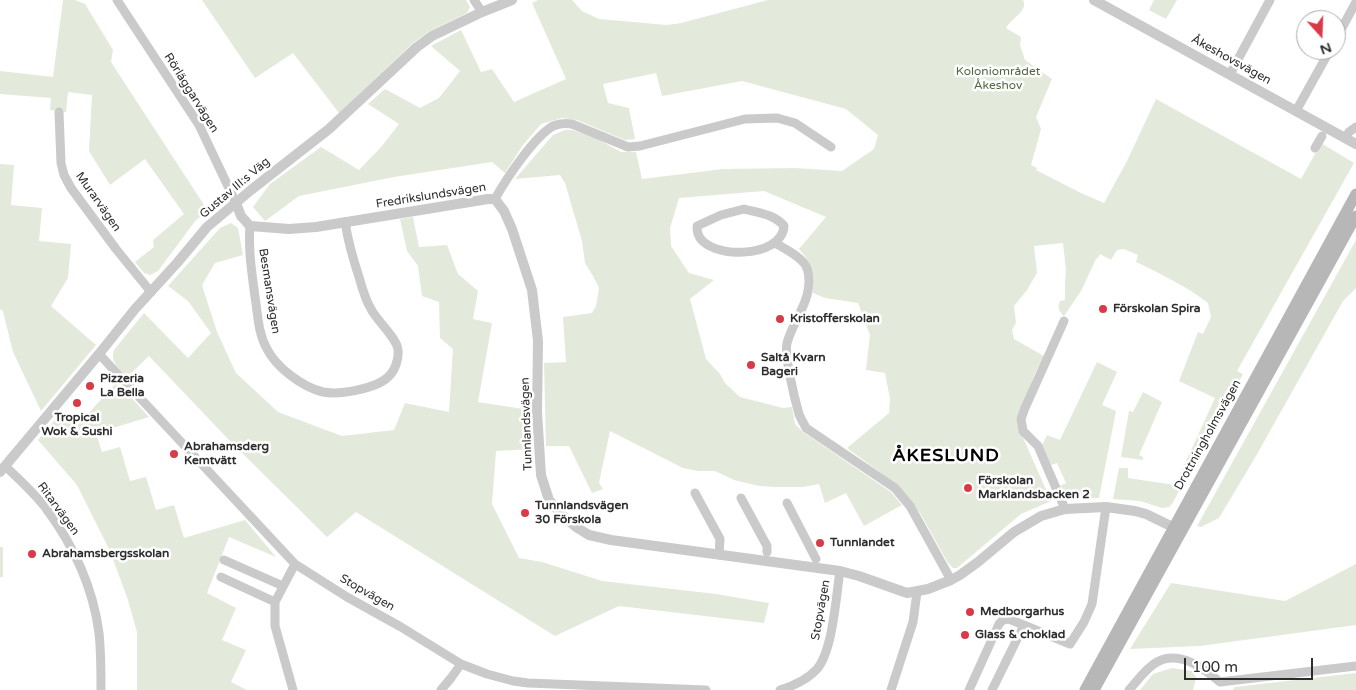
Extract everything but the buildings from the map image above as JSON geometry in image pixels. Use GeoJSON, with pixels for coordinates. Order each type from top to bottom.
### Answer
{"type":"FeatureCollection","features":[{"type":"Feature","properties":{"kind":"main road","name":"Drottningholmsvägen"},"geometry":{"type":"LineString","coordinates":[[1094,690],[1356,194]]}},
{"type":"Feature","properties":{"kind":"main road","name":"Drottningholmsvägen"},"geometry":{"type":"LineString","coordinates":[[1085,690],[1356,216]]}},
{"type":"Feature","properties":{"kind":"street","name":"Rörläggarvägen"},"geometry":{"type":"LineString","coordinates":[[117,0],[199,125],[236,203]]}},
{"type":"Feature","properties":{"kind":"street"},"geometry":{"type":"LineString","coordinates":[[474,0],[482,12]]}},
{"type":"Feature","properties":{"kind":"street","name":"Gustav III:s Väg"},"geometry":{"type":"LineString","coordinates":[[3,469],[100,354],[135,309],[206,227],[330,129],[417,47],[432,36],[512,0]]}},
{"type":"Feature","properties":{"kind":"street","name":"Åkeshovsvägen"},"geometry":{"type":"LineString","coordinates":[[1094,0],[1356,144]]}},
{"type":"Feature","properties":{"kind":"street"},"geometry":{"type":"LineString","coordinates":[[1230,74],[1270,0]]}},
{"type":"Feature","properties":{"kind":"street"},"geometry":{"type":"LineString","coordinates":[[1346,20],[1356,2]]}},
{"type":"Feature","properties":{"kind":"street"},"geometry":{"type":"LineString","coordinates":[[1296,111],[1324,60]]}},
{"type":"Feature","properties":{"kind":"street","name":"Murarvägen"},"geometry":{"type":"LineString","coordinates":[[59,112],[59,150],[64,175],[81,202],[151,292]]}},
{"type":"Feature","properties":{"kind":"street","name":"Fredrikslundsvägen"},"geometry":{"type":"LineString","coordinates":[[250,226],[289,229],[495,199],[503,184],[534,143],[544,133],[564,123],[572,124],[628,147],[640,146],[745,119],[777,118],[795,123],[831,147]]}},
{"type":"Feature","properties":{"kind":"street"},"geometry":{"type":"LineString","coordinates":[[1346,138],[1349,132],[1356,127]]}},
{"type":"Feature","properties":{"kind":"street"},"geometry":{"type":"LineString","coordinates":[[1315,148],[1322,136]]}},
{"type":"Feature","properties":{"kind":"street","name":"Tunnlandsvägen"},"geometry":{"type":"LineString","coordinates":[[495,199],[504,211],[512,229],[532,290],[538,341],[537,412],[541,475],[549,500],[561,514],[589,535],[611,540],[840,571],[908,593],[928,589],[951,580],[978,562],[1026,524],[1041,516],[1066,509],[1106,508],[1135,511],[1178,529]]}},
{"type":"Feature","properties":{"kind":"street"},"geometry":{"type":"LineString","coordinates":[[236,203],[242,216],[250,226]]}},
{"type":"Feature","properties":{"kind":"street"},"geometry":{"type":"LineString","coordinates":[[744,209],[770,215],[781,222],[784,226],[784,233],[776,243],[766,249],[752,252],[726,252],[716,249],[703,241],[698,235],[697,226],[721,215],[744,209]]}},
{"type":"Feature","properties":{"kind":"street","name":"Besmansvägen"},"geometry":{"type":"LineString","coordinates":[[250,226],[248,241],[260,330],[267,349],[278,364],[300,382],[322,392],[332,392],[361,389],[380,382],[388,378],[398,359],[398,348],[392,337],[370,309],[364,295],[347,238],[345,222]]}},
{"type":"Feature","properties":{"kind":"street"},"geometry":{"type":"LineString","coordinates":[[776,243],[799,258],[807,267],[809,289],[787,344],[787,357],[800,416],[806,428],[895,488],[910,506],[951,580]]}},
{"type":"Feature","properties":{"kind":"street"},"geometry":{"type":"LineString","coordinates":[[1064,321],[1021,418],[1023,431],[1038,446],[1066,509]]}},
{"type":"Feature","properties":{"kind":"street","name":"Stopvägen"},"geometry":{"type":"LineString","coordinates":[[100,354],[295,564],[461,664],[487,674],[520,682],[706,690]]}},
{"type":"Feature","properties":{"kind":"street","name":"Ritarvägen"},"geometry":{"type":"LineString","coordinates":[[3,469],[28,487],[44,507],[61,530],[86,581],[99,632],[101,690]]}},
{"type":"Feature","properties":{"kind":"street"},"geometry":{"type":"LineString","coordinates":[[695,492],[720,539],[719,555]]}},
{"type":"Feature","properties":{"kind":"street"},"geometry":{"type":"LineString","coordinates":[[741,498],[767,546],[767,552]]}},
{"type":"Feature","properties":{"kind":"street"},"geometry":{"type":"LineString","coordinates":[[787,502],[816,559]]}},
{"type":"Feature","properties":{"kind":"street"},"geometry":{"type":"LineString","coordinates":[[969,690],[999,624],[1003,620],[1010,620],[1070,644],[1084,622],[1092,604],[1106,508]]}},
{"type":"Feature","properties":{"kind":"street"},"geometry":{"type":"LineString","coordinates":[[224,560],[283,586]]}},
{"type":"Feature","properties":{"kind":"street"},"geometry":{"type":"LineString","coordinates":[[293,690],[275,626],[275,602],[295,564]]}},
{"type":"Feature","properties":{"kind":"street","name":"Stopvägen"},"geometry":{"type":"LineString","coordinates":[[780,690],[805,679],[817,668],[824,655],[832,626],[840,571]]}},
{"type":"Feature","properties":{"kind":"street"},"geometry":{"type":"LineString","coordinates":[[221,577],[275,602]]}},
{"type":"Feature","properties":{"kind":"street"},"geometry":{"type":"LineString","coordinates":[[891,690],[914,622],[917,592]]}},
{"type":"Feature","properties":{"kind":"street"},"geometry":{"type":"LineString","coordinates":[[992,690],[1021,632],[1029,628]]}},
{"type":"Feature","properties":{"kind":"street"},"geometry":{"type":"LineString","coordinates":[[1129,690],[1154,664],[1172,659],[1182,659],[1202,668],[1220,686],[1356,666]]}},
{"type":"Feature","properties":{"kind":"street"},"geometry":{"type":"LineString","coordinates":[[440,690],[461,664]]}},
{"type":"Feature","properties":{"kind":"green space"},"geometry":{"type":"Polygon","coordinates":[[[63,0],[75,0],[85,4],[113,50],[111,62],[208,211],[196,220],[158,271],[150,275],[144,273],[135,262],[154,247],[153,240],[184,214],[145,159],[110,185],[89,151],[92,95],[68,92],[66,112],[50,110],[51,98],[0,94],[0,71],[53,77],[63,0]]]}},
{"type":"Feature","properties":{"kind":"green space"},"geometry":{"type":"Polygon","coordinates":[[[202,0],[466,0],[470,7],[467,13],[430,31],[414,42],[339,113],[293,53],[255,78],[202,0]]]}},
{"type":"Feature","properties":{"kind":"green space","name":"Koloniområdet Åkeshov"},"geometry":{"type":"Polygon","coordinates":[[[538,0],[572,0],[582,11],[599,19],[667,25],[768,0],[1023,0],[1024,8],[1006,28],[1021,37],[1020,45],[1025,60],[1052,79],[1036,117],[1041,129],[1031,165],[1037,168],[1036,170],[1081,193],[1104,203],[1127,161],[1156,99],[1301,179],[1321,143],[1354,163],[1237,371],[1243,374],[1169,507],[1162,508],[1140,501],[1113,499],[1119,468],[1128,468],[1128,478],[1175,485],[1215,398],[1179,381],[1198,332],[1203,334],[1211,317],[1208,303],[1182,286],[1136,262],[1138,255],[1124,249],[1117,250],[1111,260],[1100,254],[1081,291],[1064,316],[1059,308],[1060,301],[1065,300],[1066,270],[1063,243],[1034,246],[1037,273],[1027,290],[1014,306],[1016,323],[1012,330],[1014,339],[1044,356],[1035,373],[1017,424],[1051,501],[1021,514],[957,568],[953,568],[948,563],[920,513],[897,485],[847,448],[889,413],[890,399],[885,373],[866,370],[870,335],[858,303],[825,298],[813,293],[814,279],[812,269],[799,249],[826,217],[764,191],[679,198],[670,228],[671,246],[689,273],[714,280],[690,299],[706,359],[720,374],[725,383],[740,397],[783,408],[792,407],[795,424],[803,432],[891,492],[902,505],[864,526],[846,493],[825,503],[819,484],[803,487],[759,486],[734,480],[715,471],[698,471],[683,468],[610,431],[599,483],[603,489],[592,493],[569,446],[546,446],[544,363],[566,362],[563,317],[592,313],[596,306],[599,288],[585,263],[582,241],[565,183],[560,175],[515,179],[553,135],[565,130],[572,130],[594,137],[621,152],[636,152],[642,179],[723,169],[795,168],[842,171],[874,149],[878,135],[846,109],[742,81],[662,96],[656,73],[603,84],[608,103],[629,108],[635,139],[625,140],[577,120],[562,118],[541,124],[523,145],[505,173],[492,162],[394,177],[299,196],[265,221],[253,207],[270,184],[321,147],[359,170],[382,146],[399,124],[368,104],[385,89],[420,108],[439,98],[460,71],[431,46],[461,30],[481,72],[492,69],[514,102],[566,79],[532,3],[538,0]]]}},
{"type":"Feature","properties":{"kind":"green space"},"geometry":{"type":"Polygon","coordinates":[[[1154,0],[1177,0],[1166,19],[1149,10],[1154,0]]]}},
{"type":"Feature","properties":{"kind":"green space"},"geometry":{"type":"Polygon","coordinates":[[[0,164],[14,165],[11,205],[42,208],[39,241],[71,244],[68,278],[51,306],[96,345],[41,411],[13,352],[3,311],[0,309],[0,164]]]}},
{"type":"Feature","properties":{"kind":"green space"},"geometry":{"type":"Polygon","coordinates":[[[413,217],[419,247],[447,245],[458,274],[478,291],[473,319],[492,323],[478,402],[530,410],[532,449],[496,451],[492,504],[519,558],[542,562],[602,581],[716,594],[769,603],[764,623],[619,606],[555,636],[356,512],[327,537],[229,440],[149,356],[127,377],[114,361],[114,350],[144,313],[188,358],[211,333],[188,301],[168,286],[220,228],[231,223],[238,228],[243,255],[215,263],[202,285],[217,332],[236,373],[278,412],[342,436],[394,430],[405,403],[449,412],[453,349],[440,338],[439,302],[422,296],[418,266],[407,251],[400,219],[413,217]]]}},
{"type":"Feature","properties":{"kind":"green space"},"geometry":{"type":"Polygon","coordinates":[[[1356,240],[1356,288],[1343,301],[1219,518],[1201,527],[1197,526],[1356,240]]]}},
{"type":"Feature","properties":{"kind":"green space"},"geometry":{"type":"Polygon","coordinates":[[[1097,362],[1117,372],[1102,405],[1116,411],[1099,498],[1067,499],[1060,486],[1066,483],[1057,463],[1051,465],[1042,445],[1047,435],[1060,440],[1097,362]]]}},
{"type":"Feature","properties":{"kind":"green space"},"geometry":{"type":"Polygon","coordinates":[[[117,382],[149,417],[96,433],[102,452],[120,447],[130,481],[146,477],[156,510],[174,505],[184,538],[245,520],[276,557],[229,537],[207,593],[236,608],[222,640],[246,650],[231,682],[247,690],[137,690],[137,632],[128,600],[110,551],[77,485],[38,440],[60,414],[76,427],[117,382]]]}},
{"type":"Feature","properties":{"kind":"green space"},"geometry":{"type":"Polygon","coordinates":[[[1143,392],[1162,402],[1139,455],[1143,457],[1143,460],[1121,457],[1129,411],[1133,412],[1143,392]]]}},
{"type":"Feature","properties":{"kind":"green space"},"geometry":{"type":"Polygon","coordinates":[[[0,547],[3,547],[3,577],[0,577],[0,547]]]}},
{"type":"Feature","properties":{"kind":"green space"},"geometry":{"type":"Polygon","coordinates":[[[1356,564],[1356,625],[1200,646],[1130,649],[1171,583],[1285,601],[1356,564]]]}},
{"type":"Feature","properties":{"kind":"green space"},"geometry":{"type":"Polygon","coordinates":[[[1172,668],[1193,671],[1196,678],[1193,690],[1140,690],[1153,674],[1172,668]]]}},
{"type":"Feature","properties":{"kind":"green space"},"geometry":{"type":"Polygon","coordinates":[[[1356,673],[1356,690],[1232,690],[1235,687],[1356,673]]]}},
{"type":"Feature","properties":{"kind":"place","name":"Förskolan Spira"},"geometry":{"type":"Point","coordinates":[1103,309]}},
{"type":"Feature","properties":{"kind":"place","name":"Kristofferskolan"},"geometry":{"type":"Point","coordinates":[780,319]}},
{"type":"Feature","properties":{"kind":"place","name":"Saltå Kvarn Bageri"},"geometry":{"type":"Point","coordinates":[751,365]}},
{"type":"Feature","properties":{"kind":"place","name":"Pizzeria La Bella"},"geometry":{"type":"Point","coordinates":[90,386]}},
{"type":"Feature","properties":{"kind":"place","name":"Tropical Wok & Sushi"},"geometry":{"type":"Point","coordinates":[77,403]}},
{"type":"Feature","properties":{"kind":"place","name":"Abrahamsderg Kemtvätt"},"geometry":{"type":"Point","coordinates":[174,454]}},
{"type":"Feature","properties":{"kind":"place","name":"Förskolan Marklandsbacken 2"},"geometry":{"type":"Point","coordinates":[968,488]}},
{"type":"Feature","properties":{"kind":"place","name":"Tunnlandsvägen 30 Förskola"},"geometry":{"type":"Point","coordinates":[525,513]}},
{"type":"Feature","properties":{"kind":"place","name":"Tunnlandet"},"geometry":{"type":"Point","coordinates":[820,543]}},
{"type":"Feature","properties":{"kind":"place","name":"Abrahamsbergsskolan"},"geometry":{"type":"Point","coordinates":[32,554]}},
{"type":"Feature","properties":{"kind":"place","name":"Medborgarhus"},"geometry":{"type":"Point","coordinates":[970,612]}},
{"type":"Feature","properties":{"kind":"place","name":"Glass & choklad"},"geometry":{"type":"Point","coordinates":[965,635]}},
{"type":"Feature","properties":{"kind":"district","name":"ÅKESLUND"},"geometry":{"type":"Point","coordinates":[946,456]}}]}
